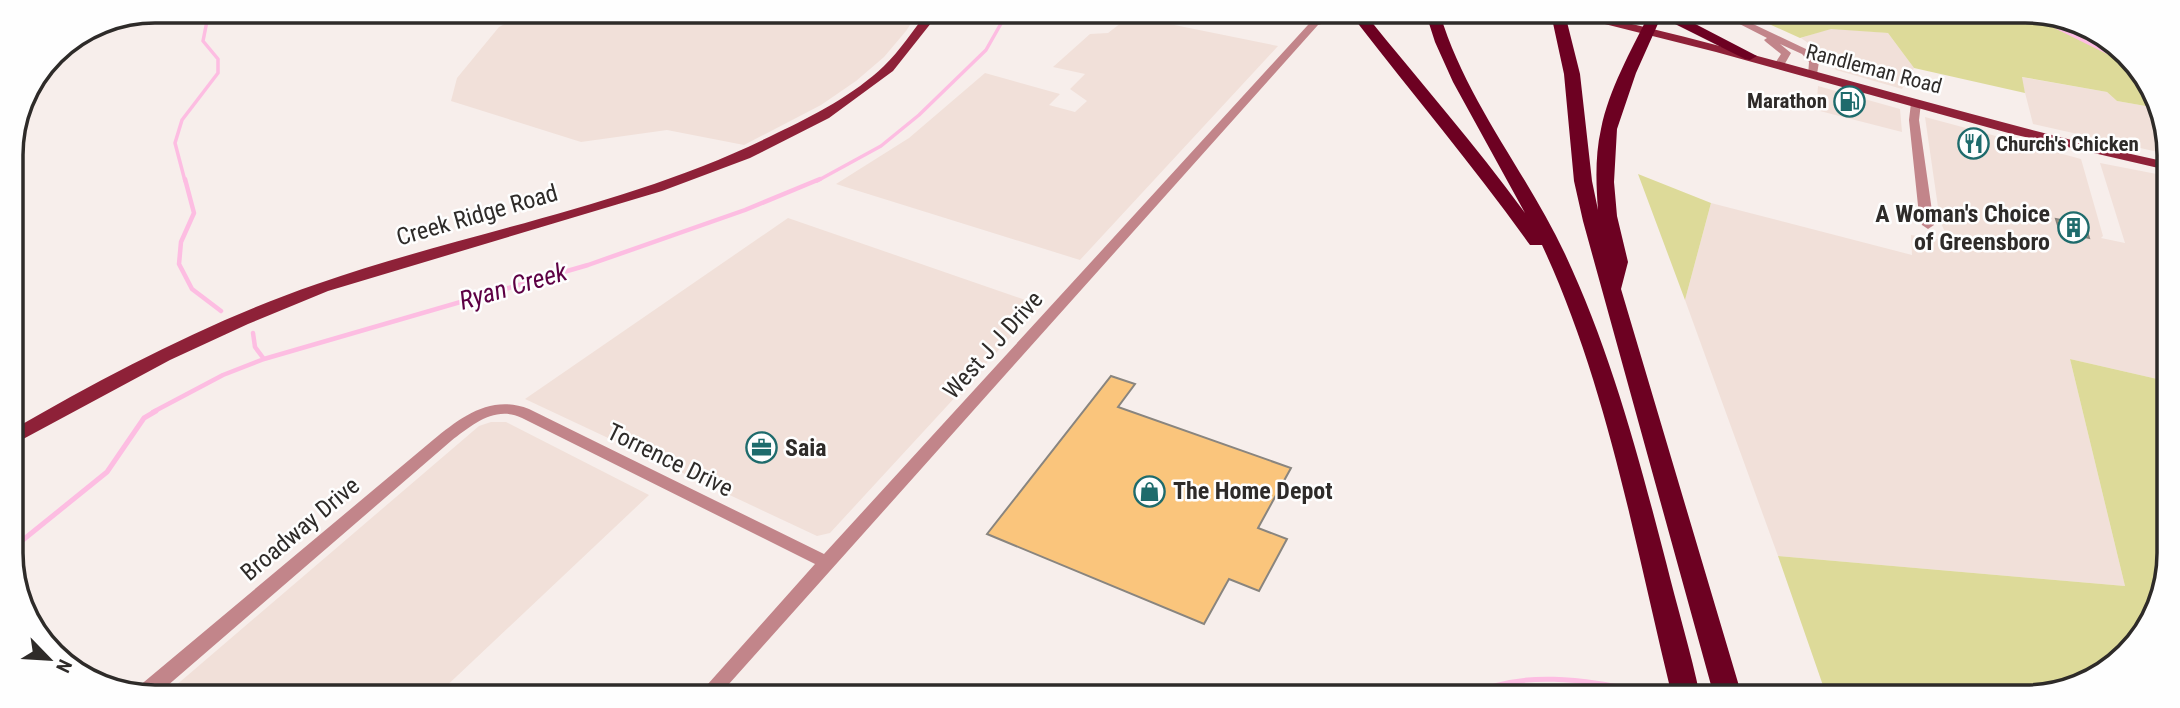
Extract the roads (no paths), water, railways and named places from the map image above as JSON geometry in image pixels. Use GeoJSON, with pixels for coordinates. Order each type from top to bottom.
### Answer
{"type":"FeatureCollection","features":[{"type":"Feature","properties":{"kind":"highway"},"geometry":{"type":"LineString","coordinates":[[1367,23],[1441,119],[1484,168],[1533,238],[1557,256]]}},
{"type":"Feature","properties":{"kind":"highway"},"geometry":{"type":"LineString","coordinates":[[1436,23],[1447,55],[1465,91],[1557,256],[1601,369],[1683,685]]}},
{"type":"Feature","properties":{"kind":"highway"},"geometry":{"type":"LineString","coordinates":[[1560,23],[1572,74],[1583,181],[1611,292],[1725,685]]}},
{"type":"Feature","properties":{"kind":"highway"},"geometry":{"type":"LineString","coordinates":[[1611,292],[1618,262],[1608,216],[1605,182],[1609,129],[1628,73],[1653,23]]}},
{"type":"Feature","properties":{"kind":"highway"},"geometry":{"type":"LineString","coordinates":[[1682,23],[1750,56]]}},
{"type":"Feature","properties":{"kind":"main road","name":"Creek Ridge Road"},"geometry":{"type":"LineString","coordinates":[[23,433],[110,384],[192,343],[321,289],[411,259],[648,190],[749,153],[823,116],[862,90],[904,53],[926,23]]}},
{"type":"Feature","properties":{"kind":"main road","name":"Randleman Road"},"geometry":{"type":"LineString","coordinates":[[1610,23],[1750,56],[2056,141],[2157,164]]}},
{"type":"Feature","properties":{"kind":"street","name":"West J J Drive"},"geometry":{"type":"LineString","coordinates":[[716,685],[1315,23]]}},
{"type":"Feature","properties":{"kind":"street"},"geometry":{"type":"LineString","coordinates":[[1312,26],[1319,23]]}},
{"type":"Feature","properties":{"kind":"street"},"geometry":{"type":"LineString","coordinates":[[1745,23],[1805,52],[1814,62],[1812,74]]}},
{"type":"Feature","properties":{"kind":"street"},"geometry":{"type":"LineString","coordinates":[[1759,29],[1762,36],[1786,52],[1779,65]]}},
{"type":"Feature","properties":{"kind":"street"},"geometry":{"type":"LineString","coordinates":[[1916,103],[1913,120],[1928,225]]}},
{"type":"Feature","properties":{"kind":"street","name":"Torrence Drive"},"geometry":{"type":"LineString","coordinates":[[490,410],[512,409],[542,422],[827,563]]}},
{"type":"Feature","properties":{"kind":"street","name":"Broadway Drive"},"geometry":{"type":"LineString","coordinates":[[153,685],[438,444],[466,422],[490,410]]}},
{"type":"Feature","properties":{"kind":"waterway"},"geometry":{"type":"LineString","coordinates":[[185,181],[175,143],[182,120],[218,73],[218,59],[203,41],[207,23]]}},
{"type":"Feature","properties":{"kind":"waterway","name":"Ryan Creek"},"geometry":{"type":"LineString","coordinates":[[817,181],[881,146],[919,115],[986,50],[1001,23]]}},
{"type":"Feature","properties":{"kind":"waterway"},"geometry":{"type":"LineString","coordinates":[[2055,26],[2108,52]]}},
{"type":"Feature","properties":{"kind":"waterway"},"geometry":{"type":"LineString","coordinates":[[185,179],[194,213],[181,242],[179,264],[192,289],[221,311]]}},
{"type":"Feature","properties":{"kind":"waterway","name":"Ryan Creek"},"geometry":{"type":"LineString","coordinates":[[264,359],[588,265],[745,210],[820,179]]}},
{"type":"Feature","properties":{"kind":"waterway"},"geometry":{"type":"LineString","coordinates":[[253,333],[255,347],[264,359]]}},
{"type":"Feature","properties":{"kind":"waterway","name":"Ryan Creek"},"geometry":{"type":"LineString","coordinates":[[153,412],[223,375],[264,359]]}},
{"type":"Feature","properties":{"kind":"waterway","name":"Ryan Creek"},"geometry":{"type":"LineString","coordinates":[[23,540],[107,472],[144,418],[156,411]]}},
{"type":"Feature","properties":{"kind":"waterway"},"geometry":{"type":"LineString","coordinates":[[1500,685],[1541,679],[1604,685]]}},
{"type":"Feature","properties":{"kind":"place","name":"Marathon"},"geometry":{"type":"Point","coordinates":[1850,101]}},
{"type":"Feature","properties":{"kind":"place","name":"Church's Chicken"},"geometry":{"type":"Point","coordinates":[1973,144]}},
{"type":"Feature","properties":{"kind":"place","name":"A Woman's Choice of Greensboro"},"geometry":{"type":"Point","coordinates":[2073,228]}},
{"type":"Feature","properties":{"kind":"place","name":"Saia"},"geometry":{"type":"Point","coordinates":[762,448]}},
{"type":"Feature","properties":{"kind":"place","name":"The Home Depot"},"geometry":{"type":"Point","coordinates":[1150,491]}}]}
